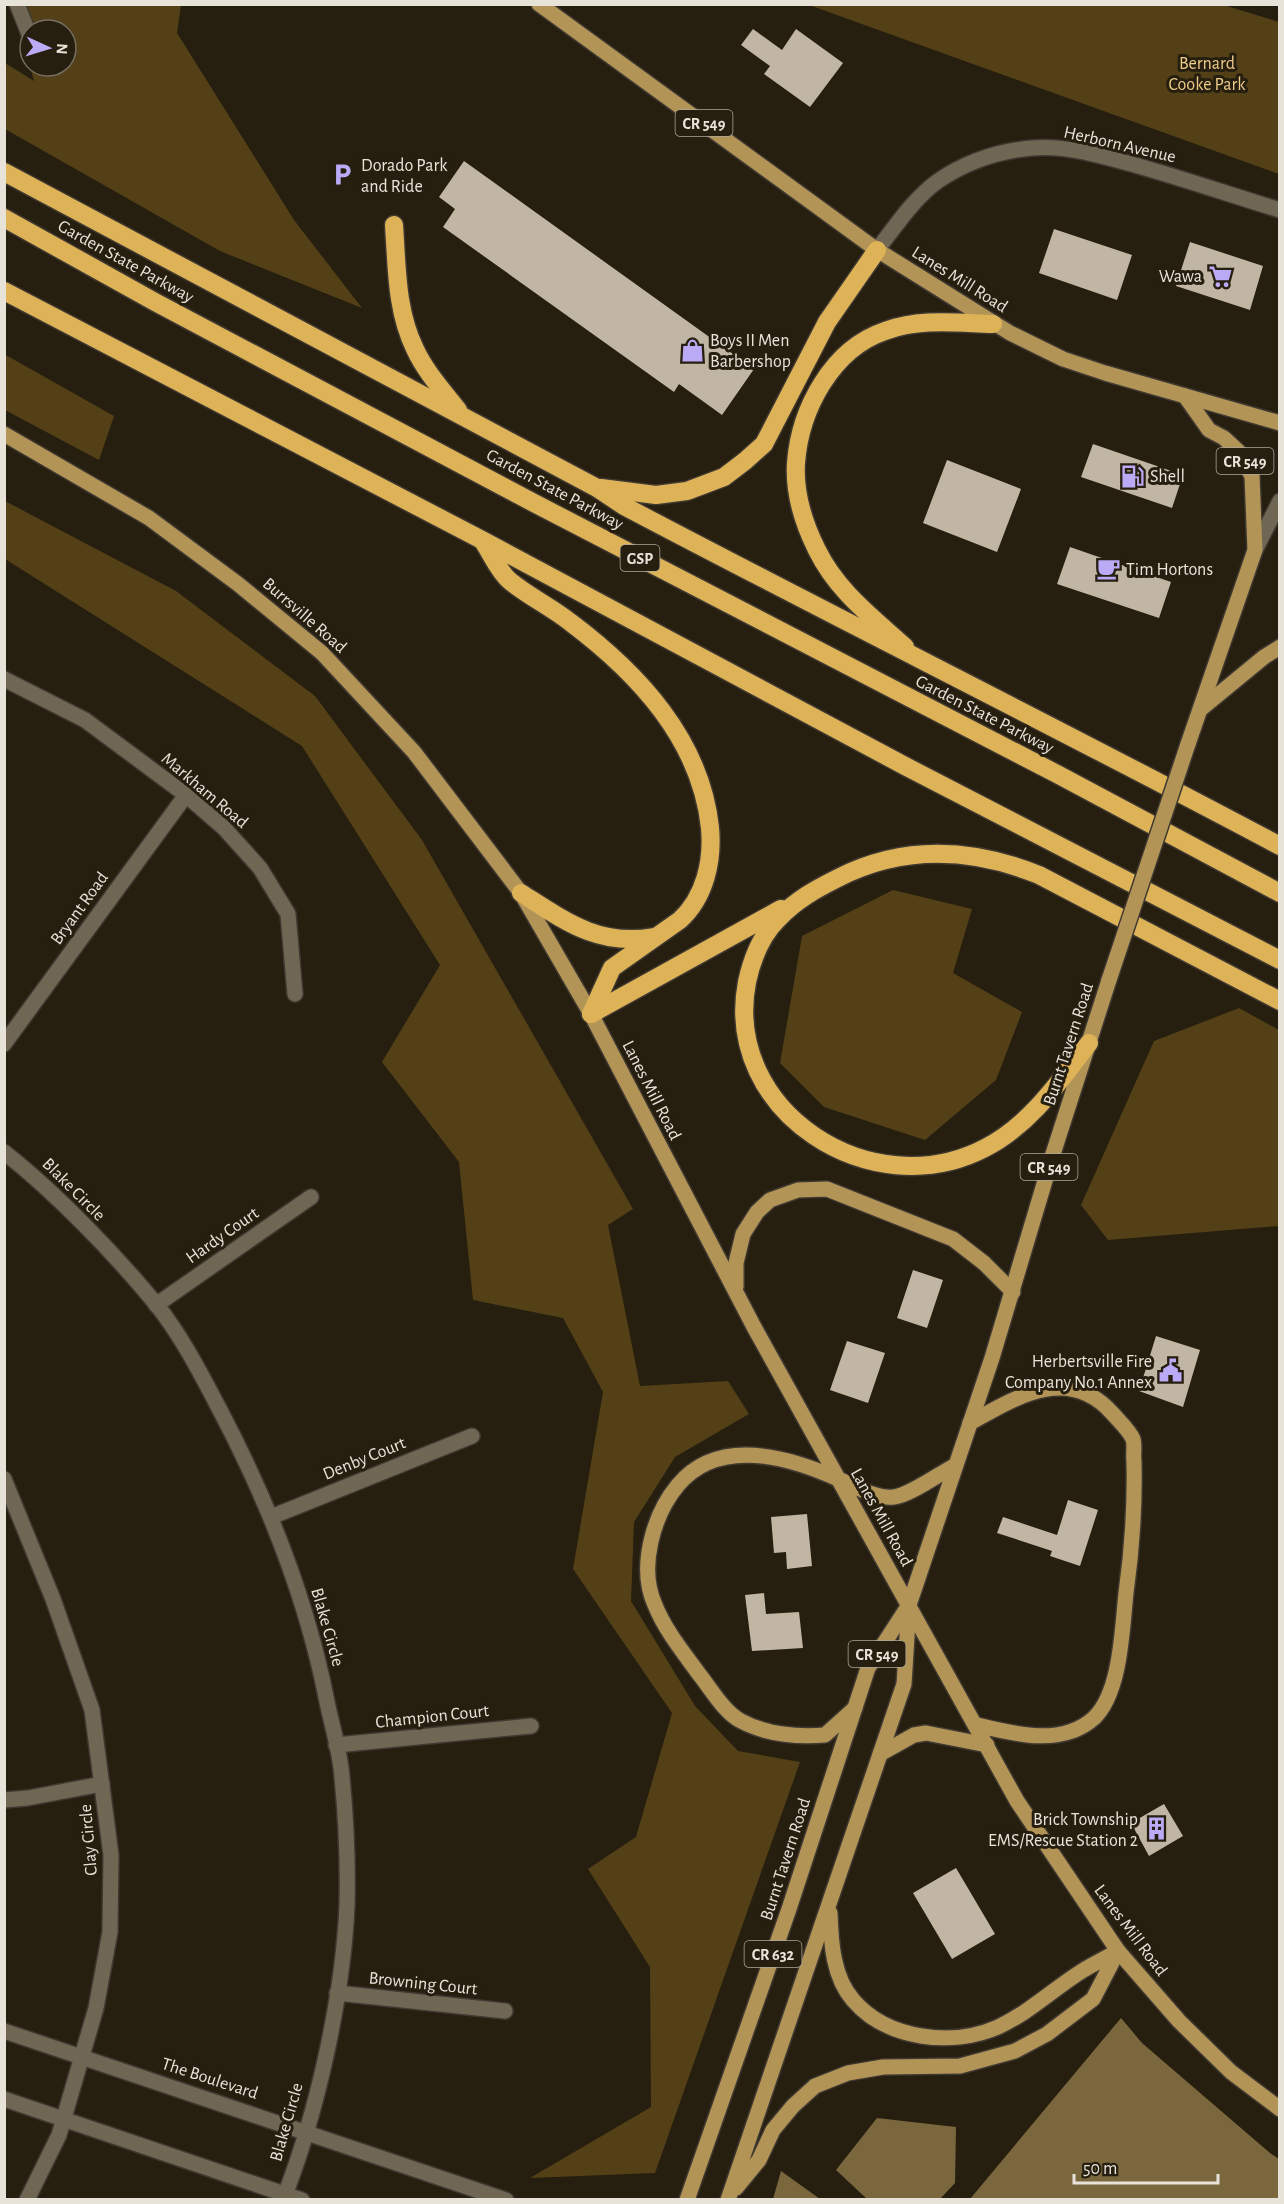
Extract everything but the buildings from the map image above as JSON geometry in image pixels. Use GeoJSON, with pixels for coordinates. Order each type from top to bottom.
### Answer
{"type":"FeatureCollection","features":[{"type":"Feature","properties":{"kind":"highway"},"geometry":{"type":"LineString","coordinates":[[4,172],[597,488],[624,506],[920,660],[1067,733],[1280,846]]}},
{"type":"Feature","properties":{"kind":"highway","name":"Garden State Parkway"},"geometry":{"type":"LineString","coordinates":[[4,218],[155,302],[534,503],[1057,774],[1280,893]]}},
{"type":"Feature","properties":{"kind":"highway"},"geometry":{"type":"LineString","coordinates":[[394,225],[399,294],[404,321],[415,350],[462,416]]}},
{"type":"Feature","properties":{"kind":"highway"},"geometry":{"type":"LineString","coordinates":[[597,488],[656,495],[687,491],[724,477],[745,461],[764,444],[827,322],[878,250]]}},
{"type":"Feature","properties":{"kind":"highway"},"geometry":{"type":"LineString","coordinates":[[4,291],[482,540],[905,766],[1280,960]]}},
{"type":"Feature","properties":{"kind":"highway"},"geometry":{"type":"LineString","coordinates":[[920,660],[844,592],[817,552],[800,511],[796,464],[803,427],[815,395],[837,363],[862,340],[885,331],[928,322],[993,324]]}},
{"type":"Feature","properties":{"kind":"highway"},"geometry":{"type":"LineString","coordinates":[[482,540],[508,580],[571,622],[622,666],[662,709],[695,767],[709,815],[711,842],[704,885],[688,913],[612,968],[591,1014]]}},
{"type":"Feature","properties":{"kind":"highway"},"geometry":{"type":"LineString","coordinates":[[591,1014],[853,870],[884,859],[930,852],[976,855],[1009,863],[1039,875],[1280,1001]]}},
{"type":"Feature","properties":{"kind":"highway"},"geometry":{"type":"LineString","coordinates":[[521,893],[565,922],[593,935],[634,941],[656,937]]}},
{"type":"Feature","properties":{"kind":"highway"},"geometry":{"type":"LineString","coordinates":[[805,895],[765,935],[751,966],[744,1000],[745,1026],[750,1054],[764,1085],[787,1114],[811,1135],[838,1150],[883,1164],[911,1167],[940,1164],[984,1149],[1022,1123],[1057,1085],[1089,1043]]}},
{"type":"Feature","properties":{"kind":"main road","name":"Lanes Mill Road"},"geometry":{"type":"LineString","coordinates":[[539,4],[878,250],[993,324],[1063,359],[1280,423]]}},
{"type":"Feature","properties":{"kind":"main road","name":"CR 549"},"geometry":{"type":"LineString","coordinates":[[1185,396],[1209,430],[1224,438],[1238,451],[1252,476],[1254,550]]}},
{"type":"Feature","properties":{"kind":"main road","name":"Burrsville Road"},"geometry":{"type":"LineString","coordinates":[[4,434],[157,524],[238,584],[314,646],[414,752],[521,893]]}},
{"type":"Feature","properties":{"kind":"main road","name":"Burnt Tavern Road"},"geometry":{"type":"LineString","coordinates":[[729,2198],[904,1684],[909,1605],[1013,1292],[1109,980],[1254,550]]}},
{"type":"Feature","properties":{"kind":"main road","name":"CR 549"},"geometry":{"type":"LineString","coordinates":[[1202,708],[1264,657],[1280,647]]}},
{"type":"Feature","properties":{"kind":"main road","name":"Lanes Mill Road"},"geometry":{"type":"LineString","coordinates":[[521,893],[591,1014],[736,1290],[1017,1801],[1118,1951],[1179,2021],[1231,2072],[1280,2109]]}},
{"type":"Feature","properties":{"kind":"main road"},"geometry":{"type":"LineString","coordinates":[[736,1290],[736,1263],[743,1234],[757,1212],[770,1200],[798,1190],[827,1189],[953,1239],[984,1263],[1013,1292]]}},
{"type":"Feature","properties":{"kind":"main road"},"geometry":{"type":"LineString","coordinates":[[970,1423],[1019,1396],[1045,1389],[1064,1388],[1090,1395],[1107,1408],[1133,1439],[1134,1478],[1128,1582],[1116,1670],[1104,1706],[1093,1719],[1077,1730],[1059,1734],[1032,1736],[977,1725]]}},
{"type":"Feature","properties":{"kind":"main road"},"geometry":{"type":"LineString","coordinates":[[855,1708],[825,1735],[792,1736],[756,1728],[738,1720],[717,1698],[672,1636],[654,1604],[649,1578],[649,1552],[663,1506],[679,1484],[710,1461],[744,1455],[776,1457],[801,1463],[878,1496],[895,1497],[954,1466]]}},
{"type":"Feature","properties":{"kind":"main road","name":"Burnt Tavern Road"},"geometry":{"type":"LineString","coordinates":[[687,2199],[789,1909],[868,1668],[909,1605]]}},
{"type":"Feature","properties":{"kind":"main road"},"geometry":{"type":"LineString","coordinates":[[880,1754],[914,1735],[926,1732],[987,1745]]}},
{"type":"Feature","properties":{"kind":"main road"},"geometry":{"type":"LineString","coordinates":[[830,1904],[831,1948],[843,1982],[854,2001],[878,2019],[908,2034],[938,2038],[966,2036],[995,2028],[1028,2012],[1080,1972],[1118,1951]]}},
{"type":"Feature","properties":{"kind":"main road"},"geometry":{"type":"LineString","coordinates":[[729,2198],[759,2160],[772,2130],[792,2106],[815,2086],[848,2073],[883,2067],[960,2066],[1015,2051],[1047,2034],[1093,1999],[1118,1951]]}},
{"type":"Feature","properties":{"kind":"street"},"geometry":{"type":"LineString","coordinates":[[17,4],[23,18]]}},
{"type":"Feature","properties":{"kind":"street","name":"Herborn Avenue"},"geometry":{"type":"LineString","coordinates":[[878,250],[907,211],[936,183],[962,166],[1000,152],[1034,147],[1068,149],[1106,157],[1280,210]]}},
{"type":"Feature","properties":{"kind":"street","name":"Burnt Tavern Road"},"geometry":{"type":"LineString","coordinates":[[1254,550],[1280,501]]}},
{"type":"Feature","properties":{"kind":"street","name":"Markham Road"},"geometry":{"type":"LineString","coordinates":[[4,679],[85,720],[186,795],[224,828],[260,867],[288,914],[295,994]]}},
{"type":"Feature","properties":{"kind":"street","name":"Bryant Road"},"geometry":{"type":"LineString","coordinates":[[4,1044],[186,795]]}},
{"type":"Feature","properties":{"kind":"street","name":"Blake Circle"},"geometry":{"type":"LineString","coordinates":[[4,1152],[32,1173],[156,1305],[192,1358],[246,1460],[285,1549],[318,1656],[342,1774],[347,1904],[337,1993],[308,2131],[284,2197]]}},
{"type":"Feature","properties":{"kind":"street","name":"Hardy Court"},"geometry":{"type":"LineString","coordinates":[[156,1305],[311,1197]]}},
{"type":"Feature","properties":{"kind":"street","name":"Denby Court"},"geometry":{"type":"LineString","coordinates":[[271,1516],[472,1436]]}},
{"type":"Feature","properties":{"kind":"street","name":"Clay Circle"},"geometry":{"type":"LineString","coordinates":[[4,1479],[53,1599],[92,1710],[111,1855],[110,1932],[96,2008],[59,2134],[27,2199]]}},
{"type":"Feature","properties":{"kind":"street","name":"Champion Court"},"geometry":{"type":"LineString","coordinates":[[336,1745],[531,1726]]}},
{"type":"Feature","properties":{"kind":"street"},"geometry":{"type":"LineString","coordinates":[[4,1800],[28,1798],[102,1784]]}},
{"type":"Feature","properties":{"kind":"street","name":"Browning Court"},"geometry":{"type":"LineString","coordinates":[[337,1993],[505,2011]]}},
{"type":"Feature","properties":{"kind":"street","name":"The Boulevard"},"geometry":{"type":"LineString","coordinates":[[4,2031],[506,2199]]}},
{"type":"Feature","properties":{"kind":"street"},"geometry":{"type":"LineString","coordinates":[[4,2099],[284,2197],[302,2199]]}},
{"type":"Feature","properties":{"kind":"green space","name":"Bernard Cooke Park"},"geometry":{"type":"Polygon","coordinates":[[[1220,4],[1279,22],[1279,174],[809,5],[1220,4]]]}},
{"type":"Feature","properties":{"kind":"green space"},"geometry":{"type":"Polygon","coordinates":[[[11,5],[181,5],[177,33],[294,220],[362,308],[220,251],[5,129],[5,63],[18,71],[18,78],[29,78],[34,81],[33,78],[78,78],[78,18],[18,18],[18,27],[11,5]]]}},
{"type":"Feature","properties":{"kind":"green space"},"geometry":{"type":"Polygon","coordinates":[[[4,354],[114,416],[99,460],[5,410],[4,354]]]}},
{"type":"Feature","properties":{"kind":"green space"},"geometry":{"type":"Polygon","coordinates":[[[5,501],[176,591],[315,696],[422,840],[633,1209],[608,1225],[640,1386],[728,1381],[749,1414],[675,1457],[634,1522],[631,1601],[695,1706],[738,1751],[800,1762],[655,2173],[530,2178],[651,2107],[650,1967],[588,1869],[636,1837],[672,1713],[573,1569],[603,1392],[563,1318],[473,1300],[459,1162],[382,1062],[440,965],[302,746],[5,559],[5,501]]]}},
{"type":"Feature","properties":{"kind":"green space"},"geometry":{"type":"Polygon","coordinates":[[[893,890],[972,909],[953,973],[1022,1012],[996,1080],[925,1140],[824,1107],[780,1063],[802,936],[893,890]]]}},
{"type":"Feature","properties":{"kind":"green space"},"geometry":{"type":"Polygon","coordinates":[[[1239,1008],[1279,1030],[1279,1226],[1108,1240],[1081,1205],[1154,1041],[1239,1008]]]}},
{"type":"Feature","properties":{"kind":"shaded area"},"geometry":{"type":"Polygon","coordinates":[[[1121,2018],[1142,2043],[1279,2159],[1279,2199],[970,2199],[1121,2018]]]}},
{"type":"Feature","properties":{"kind":"shaded area"},"geometry":{"type":"Polygon","coordinates":[[[877,2118],[956,2127],[955,2183],[940,2199],[867,2199],[836,2170],[877,2118]]]}},
{"type":"Feature","properties":{"kind":"shaded area"},"geometry":{"type":"Polygon","coordinates":[[[781,2171],[820,2199],[773,2199],[781,2171]]]}},
{"type":"Feature","properties":{"kind":"place","name":"Dorado Park and Ride"},"geometry":{"type":"Point","coordinates":[343,175]}},
{"type":"Feature","properties":{"kind":"place","name":"Wawa"},"geometry":{"type":"Point","coordinates":[1220,276]}},
{"type":"Feature","properties":{"kind":"place","name":"Boys II Men Barbershop"},"geometry":{"type":"Point","coordinates":[692,350]}},
{"type":"Feature","properties":{"kind":"place","name":"Shell"},"geometry":{"type":"Point","coordinates":[1132,476]}},
{"type":"Feature","properties":{"kind":"place","name":"Tim Hortons"},"geometry":{"type":"Point","coordinates":[1108,569]}},
{"type":"Feature","properties":{"kind":"place","name":"Herbertsville Fire Company No.1 Annex"},"geometry":{"type":"Point","coordinates":[1170,1371]}},
{"type":"Feature","properties":{"kind":"place","name":"Brick Township EMS/Rescue Station 2"},"geometry":{"type":"Point","coordinates":[1156,1829]}}]}
